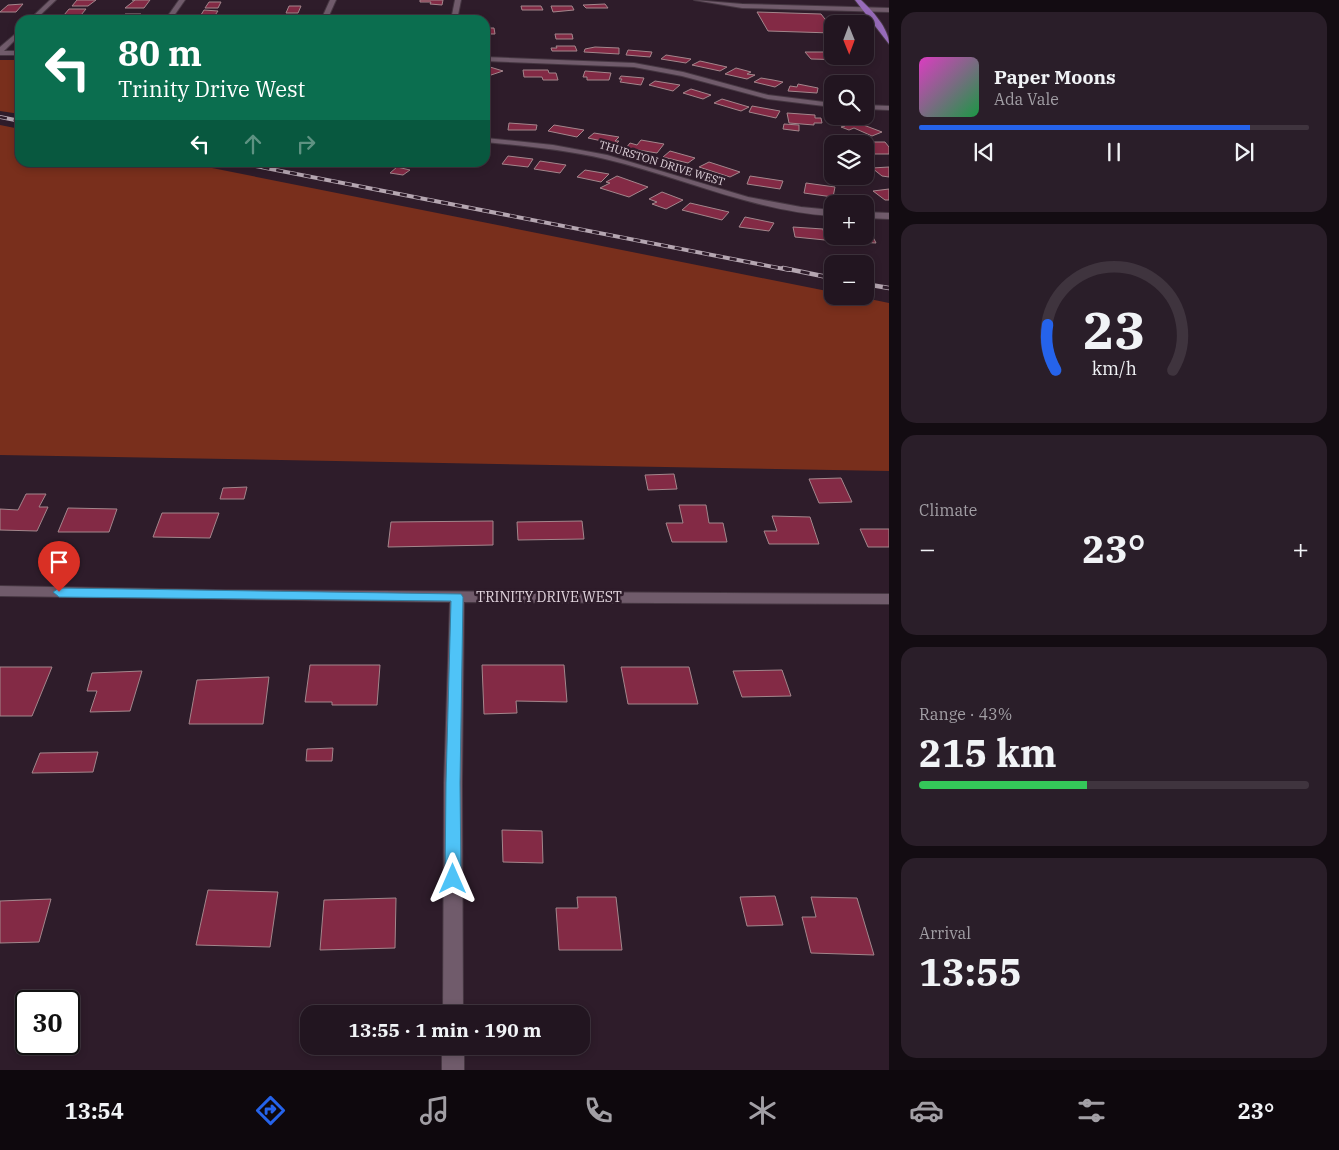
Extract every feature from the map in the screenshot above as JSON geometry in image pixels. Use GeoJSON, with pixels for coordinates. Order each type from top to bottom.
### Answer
{"type":"FeatureCollection","features":[{"type":"Feature","properties":{"kind":"main road"},"geometry":{"type":"LineString","coordinates":[[858,0],[867,9],[889,42]]}},
{"type":"Feature","properties":{"kind":"street"},"geometry":{"type":"LineString","coordinates":[[37,15],[53,0]]}},
{"type":"Feature","properties":{"kind":"street"},"geometry":{"type":"LineString","coordinates":[[172,15],[182,0]]}},
{"type":"Feature","properties":{"kind":"street"},"geometry":{"type":"LineString","coordinates":[[326,15],[333,0]]}},
{"type":"Feature","properties":{"kind":"street"},"geometry":{"type":"LineString","coordinates":[[455,15],[458,0]]}},
{"type":"Feature","properties":{"kind":"street"},"geometry":{"type":"LineString","coordinates":[[697,0],[742,6],[889,10]]}},
{"type":"Feature","properties":{"kind":"street"},"geometry":{"type":"LineString","coordinates":[[843,2],[848,9]]}},
{"type":"Feature","properties":{"kind":"street"},"geometry":{"type":"LineString","coordinates":[[0,52],[15,37]]}},
{"type":"Feature","properties":{"kind":"street"},"geometry":{"type":"LineString","coordinates":[[0,52],[15,53]]}},
{"type":"Feature","properties":{"kind":"street"},"geometry":{"type":"LineString","coordinates":[[490,59],[634,65],[683,74],[768,97],[824,104]]}},
{"type":"Feature","properties":{"kind":"street"},"geometry":{"type":"LineString","coordinates":[[874,107],[889,108]]}},
{"type":"Feature","properties":{"kind":"street","name":"THURSTON DRIVE WEST"},"geometry":{"type":"LineString","coordinates":[[490,140],[553,146],[599,155],[746,199],[801,210],[824,212]]}},
{"type":"Feature","properties":{"kind":"street"},"geometry":{"type":"LineString","coordinates":[[874,216],[889,216]]}},
{"type":"Feature","properties":{"kind":"street","name":"TRINITY DRIVE WEST"},"geometry":{"type":"LineString","coordinates":[[0,591],[457,597],[889,599]]}},
{"type":"Feature","properties":{"kind":"street"},"geometry":{"type":"LineString","coordinates":[[453,1005],[453,783],[457,597]]}},
{"type":"Feature","properties":{"kind":"street"},"geometry":{"type":"LineString","coordinates":[[453,1055],[454,1070]]}},
{"type":"Feature","properties":{"kind":"shaded area"},"geometry":{"type":"Polygon","coordinates":[[[0,60],[15,60],[15,113],[0,111],[0,60]]]}},
{"type":"Feature","properties":{"kind":"shaded area"},"geometry":{"type":"Polygon","coordinates":[[[0,125],[15,128],[15,167],[207,167],[824,290],[824,305],[874,305],[874,300],[889,303],[889,471],[0,455],[0,125]]]}},
{"type":"Feature","properties":{"kind":"building"},"geometry":{"type":"Polygon","coordinates":[[[77,0],[96,0],[88,6],[72,6],[77,0]]]}},
{"type":"Feature","properties":{"kind":"building"},"geometry":{"type":"Polygon","coordinates":[[[135,0],[150,0],[144,8],[125,8],[135,0]]]}},
{"type":"Feature","properties":{"kind":"building"},"geometry":{"type":"Polygon","coordinates":[[[420,0],[443,0],[442,5],[420,2],[420,0]]]}},
{"type":"Feature","properties":{"kind":"building"},"geometry":{"type":"Polygon","coordinates":[[[209,2],[221,2],[218,8],[205,8],[209,2]]]}},
{"type":"Feature","properties":{"kind":"building"},"geometry":{"type":"Polygon","coordinates":[[[23,4],[16,12],[0,12],[8,5],[23,4]]]}},
{"type":"Feature","properties":{"kind":"building"},"geometry":{"type":"Polygon","coordinates":[[[605,4],[608,8],[586,8],[583,5],[605,4]]]}},
{"type":"Feature","properties":{"kind":"building"},"geometry":{"type":"Polygon","coordinates":[[[289,6],[301,6],[298,13],[286,13],[289,6]]]}},
{"type":"Feature","properties":{"kind":"building"},"geometry":{"type":"Polygon","coordinates":[[[521,6],[541,6],[543,10],[522,10],[521,6]]]}},
{"type":"Feature","properties":{"kind":"building"},"geometry":{"type":"Polygon","coordinates":[[[551,6],[572,6],[574,10],[553,12],[551,6]]]}},
{"type":"Feature","properties":{"kind":"building"},"geometry":{"type":"Polygon","coordinates":[[[69,9],[86,9],[81,15],[64,15],[69,9]]]}},
{"type":"Feature","properties":{"kind":"building"},"geometry":{"type":"Polygon","coordinates":[[[204,10],[218,11],[215,15],[201,15],[204,10]]]}},
{"type":"Feature","properties":{"kind":"building"},"geometry":{"type":"Polygon","coordinates":[[[757,12],[821,14],[824,18],[824,33],[768,31],[757,12]]]}},
{"type":"Feature","properties":{"kind":"building"},"geometry":{"type":"Polygon","coordinates":[[[125,14],[141,14],[140,15],[125,14]]]}},
{"type":"Feature","properties":{"kind":"building"},"geometry":{"type":"Polygon","coordinates":[[[490,28],[494,28],[495,34],[490,34],[490,28]]]}},
{"type":"Feature","properties":{"kind":"building"},"geometry":{"type":"Polygon","coordinates":[[[555,34],[572,34],[573,39],[556,39],[555,34]]]}},
{"type":"Feature","properties":{"kind":"building"},"geometry":{"type":"Polygon","coordinates":[[[556,46],[575,46],[577,51],[552,51],[551,48],[557,48],[556,46]]]}},
{"type":"Feature","properties":{"kind":"building"},"geometry":{"type":"Polygon","coordinates":[[[595,47],[619,48],[619,54],[584,52],[585,49],[595,47]]]}},
{"type":"Feature","properties":{"kind":"building"},"geometry":{"type":"Polygon","coordinates":[[[628,50],[652,52],[650,57],[626,55],[628,50]]]}},
{"type":"Feature","properties":{"kind":"building"},"geometry":{"type":"Polygon","coordinates":[[[805,52],[824,52],[824,59],[811,59],[805,52]]]}},
{"type":"Feature","properties":{"kind":"building"},"geometry":{"type":"Polygon","coordinates":[[[666,55],[691,59],[686,63],[661,59],[666,55]]]}},
{"type":"Feature","properties":{"kind":"building"},"geometry":{"type":"Polygon","coordinates":[[[700,61],[727,67],[720,71],[692,65],[700,61]]]}},
{"type":"Feature","properties":{"kind":"building"},"geometry":{"type":"Polygon","coordinates":[[[490,67],[503,71],[490,75],[490,67]]]}},
{"type":"Feature","properties":{"kind":"building"},"geometry":{"type":"Polygon","coordinates":[[[736,68],[751,72],[747,74],[755,75],[747,79],[725,74],[736,68]]]}},
{"type":"Feature","properties":{"kind":"building"},"geometry":{"type":"Polygon","coordinates":[[[523,70],[548,70],[549,73],[556,73],[558,80],[543,80],[542,77],[524,77],[523,70]]]}},
{"type":"Feature","properties":{"kind":"building"},"geometry":{"type":"Polygon","coordinates":[[[585,71],[611,73],[609,80],[587,80],[587,77],[583,77],[585,71]]]}},
{"type":"Feature","properties":{"kind":"building"},"geometry":{"type":"Polygon","coordinates":[[[621,76],[644,78],[641,85],[620,82],[621,76]]]}},
{"type":"Feature","properties":{"kind":"building"},"geometry":{"type":"Polygon","coordinates":[[[761,78],[783,82],[775,87],[754,82],[761,78]]]}},
{"type":"Feature","properties":{"kind":"building"},"geometry":{"type":"Polygon","coordinates":[[[655,81],[680,85],[673,91],[649,85],[655,81]]]}},
{"type":"Feature","properties":{"kind":"building"},"geometry":{"type":"Polygon","coordinates":[[[798,84],[818,88],[817,93],[788,91],[790,86],[797,87],[798,84]]]}},
{"type":"Feature","properties":{"kind":"building"},"geometry":{"type":"Polygon","coordinates":[[[691,89],[711,95],[703,99],[683,93],[691,89]]]}},
{"type":"Feature","properties":{"kind":"building"},"geometry":{"type":"Polygon","coordinates":[[[722,99],[749,107],[741,111],[714,103],[722,99]]]}},
{"type":"Feature","properties":{"kind":"building"},"geometry":{"type":"Polygon","coordinates":[[[752,106],[780,111],[776,118],[749,112],[752,106]]]}},
{"type":"Feature","properties":{"kind":"building"},"geometry":{"type":"Polygon","coordinates":[[[787,113],[815,115],[815,118],[821,118],[822,123],[814,123],[814,125],[789,123],[787,113]]]}},
{"type":"Feature","properties":{"kind":"building"},"geometry":{"type":"Polygon","coordinates":[[[509,123],[537,125],[536,130],[508,130],[509,123]]]}},
{"type":"Feature","properties":{"kind":"building"},"geometry":{"type":"Polygon","coordinates":[[[784,124],[799,125],[799,131],[783,129],[784,124]]]}},
{"type":"Feature","properties":{"kind":"building"},"geometry":{"type":"Polygon","coordinates":[[[554,125],[584,130],[577,137],[548,131],[554,125]]]}},
{"type":"Feature","properties":{"kind":"building"},"geometry":{"type":"Polygon","coordinates":[[[843,125],[864,125],[882,132],[870,135],[854,128],[849,130],[841,127],[845,126],[843,125]]]}},
{"type":"Feature","properties":{"kind":"building"},"geometry":{"type":"Polygon","coordinates":[[[594,133],[619,137],[615,141],[619,141],[616,144],[588,138],[594,133]]]}},
{"type":"Feature","properties":{"kind":"building"},"geometry":{"type":"Polygon","coordinates":[[[641,140],[664,144],[657,153],[626,148],[630,143],[637,145],[641,140]]]}},
{"type":"Feature","properties":{"kind":"building"},"geometry":{"type":"Polygon","coordinates":[[[874,142],[885,142],[889,147],[889,154],[875,154],[874,142]]]}},
{"type":"Feature","properties":{"kind":"building"},"geometry":{"type":"Polygon","coordinates":[[[670,151],[695,158],[688,163],[663,157],[670,151]]]}},
{"type":"Feature","properties":{"kind":"building"},"geometry":{"type":"Polygon","coordinates":[[[508,156],[533,159],[528,167],[502,164],[508,156]]]}},
{"type":"Feature","properties":{"kind":"building"},"geometry":{"type":"Polygon","coordinates":[[[540,161],[566,165],[560,173],[534,169],[540,161]]]}},
{"type":"Feature","properties":{"kind":"building"},"geometry":{"type":"Polygon","coordinates":[[[709,162],[740,172],[730,177],[699,167],[709,162]]]}},
{"type":"Feature","properties":{"kind":"building"},"geometry":{"type":"Polygon","coordinates":[[[397,167],[410,170],[403,175],[390,173],[397,167]]]}},
{"type":"Feature","properties":{"kind":"building"},"geometry":{"type":"Polygon","coordinates":[[[889,167],[889,177],[882,176],[874,168],[889,167]]]}},
{"type":"Feature","properties":{"kind":"building"},"geometry":{"type":"Polygon","coordinates":[[[585,170],[609,174],[601,182],[577,177],[585,170]]]}},
{"type":"Feature","properties":{"kind":"building"},"geometry":{"type":"Polygon","coordinates":[[[617,176],[648,187],[629,197],[600,188],[610,183],[606,182],[617,176]]]}},
{"type":"Feature","properties":{"kind":"building"},"geometry":{"type":"Polygon","coordinates":[[[750,176],[783,181],[780,189],[747,184],[750,176]]]}},
{"type":"Feature","properties":{"kind":"building"},"geometry":{"type":"Polygon","coordinates":[[[806,183],[835,187],[833,195],[804,193],[806,183]]]}},
{"type":"Feature","properties":{"kind":"building"},"geometry":{"type":"Polygon","coordinates":[[[889,189],[889,200],[885,200],[873,191],[889,189]]]}},
{"type":"Feature","properties":{"kind":"building"},"geometry":{"type":"Polygon","coordinates":[[[662,192],[683,200],[666,209],[652,204],[657,202],[649,199],[662,192]]]}},
{"type":"Feature","properties":{"kind":"building"},"geometry":{"type":"Polygon","coordinates":[[[690,203],[729,212],[722,220],[682,210],[690,203]]]}},
{"type":"Feature","properties":{"kind":"building"},"geometry":{"type":"Polygon","coordinates":[[[745,217],[774,223],[769,231],[739,227],[745,217]]]}},
{"type":"Feature","properties":{"kind":"building"},"geometry":{"type":"Polygon","coordinates":[[[793,227],[823,229],[824,240],[795,237],[793,227]]]}},
{"type":"Feature","properties":{"kind":"building"},"geometry":{"type":"Polygon","coordinates":[[[674,474],[677,489],[648,490],[645,475],[674,474]]]}},
{"type":"Feature","properties":{"kind":"building"},"geometry":{"type":"Polygon","coordinates":[[[841,478],[852,502],[819,503],[809,479],[841,478]]]}},
{"type":"Feature","properties":{"kind":"building"},"geometry":{"type":"Polygon","coordinates":[[[247,487],[244,499],[220,499],[223,488],[247,487]]]}},
{"type":"Feature","properties":{"kind":"building"},"geometry":{"type":"Polygon","coordinates":[[[26,494],[46,494],[39,507],[48,507],[37,531],[0,530],[0,509],[18,510],[26,494]]]}},
{"type":"Feature","properties":{"kind":"building"},"geometry":{"type":"Polygon","coordinates":[[[679,505],[706,505],[709,523],[723,523],[727,542],[672,542],[666,523],[683,523],[679,505]]]}},
{"type":"Feature","properties":{"kind":"building"},"geometry":{"type":"Polygon","coordinates":[[[68,508],[117,509],[109,532],[58,532],[68,508]]]}},
{"type":"Feature","properties":{"kind":"building"},"geometry":{"type":"Polygon","coordinates":[[[162,513],[219,513],[210,538],[153,537],[162,513]]]}},
{"type":"Feature","properties":{"kind":"building"},"geometry":{"type":"Polygon","coordinates":[[[772,516],[810,517],[819,544],[769,544],[764,531],[777,531],[772,516]]]}},
{"type":"Feature","properties":{"kind":"building"},"geometry":{"type":"Polygon","coordinates":[[[493,521],[493,545],[388,547],[391,522],[493,521]]]}},
{"type":"Feature","properties":{"kind":"building"},"geometry":{"type":"Polygon","coordinates":[[[582,521],[584,539],[518,540],[517,522],[582,521]]]}},
{"type":"Feature","properties":{"kind":"building"},"geometry":{"type":"Polygon","coordinates":[[[860,529],[889,529],[889,547],[868,547],[860,529]]]}},
{"type":"Feature","properties":{"kind":"building"},"geometry":{"type":"Polygon","coordinates":[[[310,665],[380,665],[377,705],[332,705],[332,702],[305,702],[310,665]]]}},
{"type":"Feature","properties":{"kind":"building"},"geometry":{"type":"Polygon","coordinates":[[[482,665],[564,665],[567,702],[516,701],[517,713],[484,714],[482,665]]]}},
{"type":"Feature","properties":{"kind":"building"},"geometry":{"type":"Polygon","coordinates":[[[0,667],[52,667],[32,716],[0,716],[0,667]]]}},
{"type":"Feature","properties":{"kind":"building"},"geometry":{"type":"Polygon","coordinates":[[[621,667],[689,667],[698,704],[628,704],[621,667]]]}},
{"type":"Feature","properties":{"kind":"building"},"geometry":{"type":"Polygon","coordinates":[[[782,670],[791,696],[742,697],[733,671],[782,670]]]}},
{"type":"Feature","properties":{"kind":"building"},"geometry":{"type":"Polygon","coordinates":[[[142,671],[130,711],[90,712],[97,691],[87,691],[92,673],[142,671]]]}},
{"type":"Feature","properties":{"kind":"building"},"geometry":{"type":"Polygon","coordinates":[[[269,677],[263,724],[189,724],[197,680],[269,677]]]}},
{"type":"Feature","properties":{"kind":"building"},"geometry":{"type":"Polygon","coordinates":[[[333,748],[332,761],[306,761],[307,749],[333,748]]]}},
{"type":"Feature","properties":{"kind":"building"},"geometry":{"type":"Polygon","coordinates":[[[98,752],[93,772],[32,773],[40,753],[98,752]]]}},
{"type":"Feature","properties":{"kind":"building"},"geometry":{"type":"Polygon","coordinates":[[[502,830],[542,831],[543,863],[503,862],[502,830]]]}},
{"type":"Feature","properties":{"kind":"building"},"geometry":{"type":"Polygon","coordinates":[[[208,890],[278,892],[270,947],[196,945],[208,890]]]}},
{"type":"Feature","properties":{"kind":"building"},"geometry":{"type":"Polygon","coordinates":[[[775,896],[783,925],[747,926],[740,897],[775,896]]]}},
{"type":"Feature","properties":{"kind":"building"},"geometry":{"type":"Polygon","coordinates":[[[577,897],[616,897],[622,950],[559,950],[556,908],[578,908],[577,897]]]}},
{"type":"Feature","properties":{"kind":"building"},"geometry":{"type":"Polygon","coordinates":[[[811,897],[857,898],[874,955],[811,953],[802,917],[816,917],[811,897]]]}},
{"type":"Feature","properties":{"kind":"building"},"geometry":{"type":"Polygon","coordinates":[[[396,898],[395,948],[320,950],[324,900],[396,898]]]}},
{"type":"Feature","properties":{"kind":"building"},"geometry":{"type":"Polygon","coordinates":[[[51,899],[39,942],[0,943],[0,901],[51,899]]]}},
{"type":"Feature","properties":{"kind":"railway"},"geometry":{"type":"LineString","coordinates":[[0,117],[15,120]]}},
{"type":"Feature","properties":{"kind":"railway"},"geometry":{"type":"LineString","coordinates":[[261,167],[789,270]]}},
{"type":"Feature","properties":{"kind":"railway"},"geometry":{"type":"LineString","coordinates":[[783,268],[824,276]]}},
{"type":"Feature","properties":{"kind":"railway"},"geometry":{"type":"LineString","coordinates":[[874,286],[889,288]]}},
{"type":"Feature","properties":{"kind":"route"},"geometry":{"type":"LineString","coordinates":[[59,592],[457,597],[453,879]]}}]}
